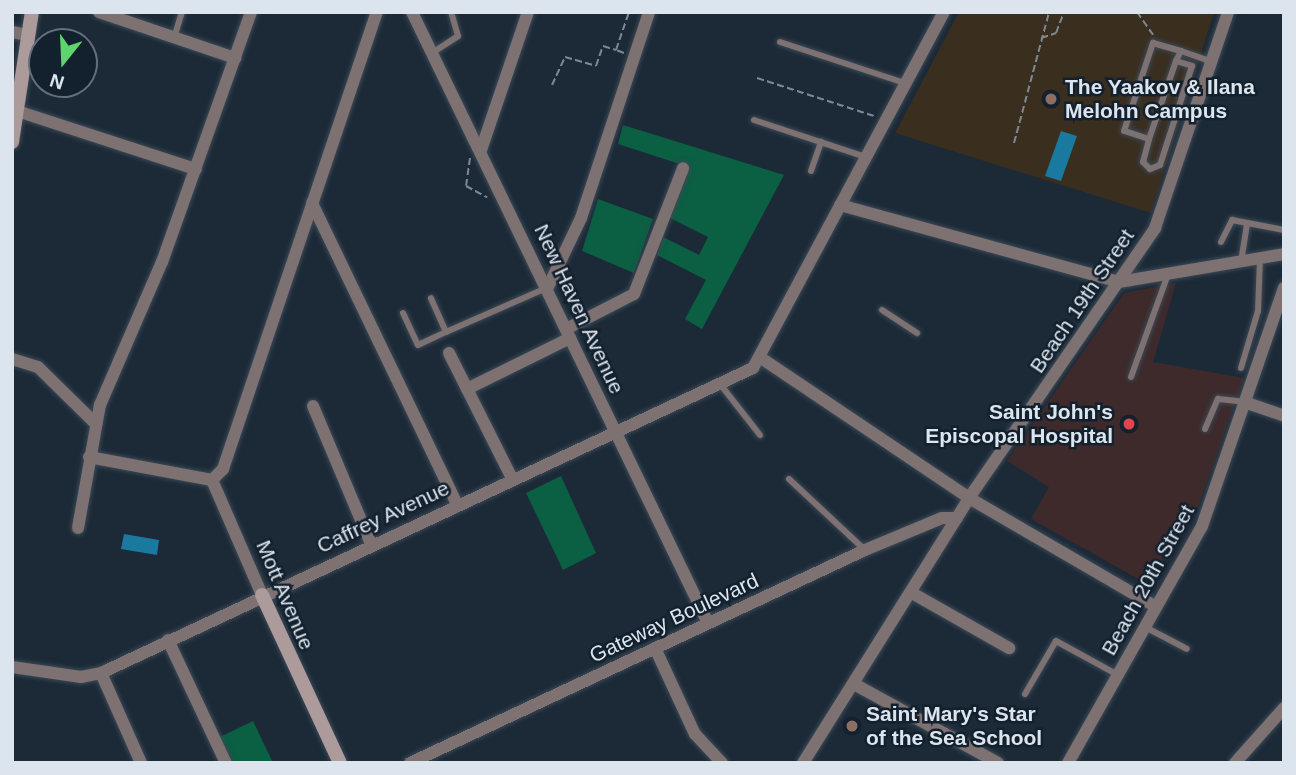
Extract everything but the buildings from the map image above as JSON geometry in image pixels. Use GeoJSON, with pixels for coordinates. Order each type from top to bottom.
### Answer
{"type":"FeatureCollection","features":[{"type":"Feature","properties":{"kind":"street"},"geometry":{"type":"LineString","coordinates":[[99,12],[235,58]]}},
{"type":"Feature","properties":{"kind":"street"},"geometry":{"type":"LineString","coordinates":[[78,528],[94,422],[196,169],[251,12]]}},
{"type":"Feature","properties":{"kind":"street"},"geometry":{"type":"LineString","coordinates":[[89,457],[212,480],[222,469],[377,12]]}},
{"type":"Feature","properties":{"kind":"street","name":"New Haven Avenue"},"geometry":{"type":"LineString","coordinates":[[412,12],[476,153],[548,287],[708,624]]}},
{"type":"Feature","properties":{"kind":"street"},"geometry":{"type":"LineString","coordinates":[[476,153],[528,12]]}},
{"type":"Feature","properties":{"kind":"street"},"geometry":{"type":"LineString","coordinates":[[548,287],[581,218],[649,12]]}},
{"type":"Feature","properties":{"kind":"street"},"geometry":{"type":"LineString","coordinates":[[944,12],[761,358],[969,498],[1156,607]]}},
{"type":"Feature","properties":{"kind":"street","name":"Beach 19th Street"},"geometry":{"type":"LineString","coordinates":[[803,763],[912,593],[969,498],[1119,282],[1169,200],[1228,12]]}},
{"type":"Feature","properties":{"kind":"street"},"geometry":{"type":"LineString","coordinates":[[12,32],[28,35],[12,142]]}},
{"type":"Feature","properties":{"kind":"street"},"geometry":{"type":"LineString","coordinates":[[17,111],[196,169]]}},
{"type":"Feature","properties":{"kind":"street"},"geometry":{"type":"LineString","coordinates":[[467,389],[568,334],[634,294],[683,168]]}},
{"type":"Feature","properties":{"kind":"street"},"geometry":{"type":"LineString","coordinates":[[312,203],[457,504]]}},
{"type":"Feature","properties":{"kind":"street"},"geometry":{"type":"LineString","coordinates":[[840,205],[1119,282],[1284,254]]}},
{"type":"Feature","properties":{"kind":"street","name":"Beach 20th Street"},"geometry":{"type":"LineString","coordinates":[[1068,763],[1202,526],[1247,403],[1284,288]]}},
{"type":"Feature","properties":{"kind":"street"},"geometry":{"type":"LineString","coordinates":[[449,353],[512,478]]}},
{"type":"Feature","properties":{"kind":"street","name":"Caffrey Avenue"},"geometry":{"type":"LineString","coordinates":[[12,667],[81,677],[101,673],[262,595],[719,383],[761,358]]}},
{"type":"Feature","properties":{"kind":"street"},"geometry":{"type":"LineString","coordinates":[[12,359],[38,367],[94,422]]}},
{"type":"Feature","properties":{"kind":"street"},"geometry":{"type":"LineString","coordinates":[[1247,403],[1284,416]]}},
{"type":"Feature","properties":{"kind":"street"},"geometry":{"type":"LineString","coordinates":[[313,406],[371,544]]}},
{"type":"Feature","properties":{"kind":"street","name":"Mott Avenue"},"geometry":{"type":"LineString","coordinates":[[212,480],[340,763]]}},
{"type":"Feature","properties":{"kind":"street","name":"Gateway Boulevard"},"geometry":{"type":"LineString","coordinates":[[410,763],[864,550],[942,518],[957,518]]}},
{"type":"Feature","properties":{"kind":"street"},"geometry":{"type":"LineString","coordinates":[[912,593],[1009,648]]}},
{"type":"Feature","properties":{"kind":"street"},"geometry":{"type":"LineString","coordinates":[[168,640],[226,763]]}},
{"type":"Feature","properties":{"kind":"street"},"geometry":{"type":"LineString","coordinates":[[655,648],[695,734],[722,763]]}},
{"type":"Feature","properties":{"kind":"street"},"geometry":{"type":"LineString","coordinates":[[101,673],[141,763]]}},
{"type":"Feature","properties":{"kind":"street"},"geometry":{"type":"LineString","coordinates":[[854,684],[998,763]]}},
{"type":"Feature","properties":{"kind":"street"},"geometry":{"type":"LineString","coordinates":[[1235,763],[1284,708]]}},
{"type":"Feature","properties":{"kind":"lane"},"geometry":{"type":"LineString","coordinates":[[174,37],[181,12]]}},
{"type":"Feature","properties":{"kind":"lane"},"geometry":{"type":"LineString","coordinates":[[430,54],[458,36],[450,12]]}},
{"type":"Feature","properties":{"kind":"lane"},"geometry":{"type":"LineString","coordinates":[[780,42],[905,83]]}},
{"type":"Feature","properties":{"kind":"lane"},"geometry":{"type":"LineString","coordinates":[[1149,139],[1124,131],[1153,43],[1213,62]]}},
{"type":"Feature","properties":{"kind":"lane"},"geometry":{"type":"LineString","coordinates":[[1176,61],[1192,66],[1160,165],[1150,169],[1143,162],[1149,139],[1176,61],[1181,51]]}},
{"type":"Feature","properties":{"kind":"lane"},"geometry":{"type":"LineString","coordinates":[[754,120],[866,157]]}},
{"type":"Feature","properties":{"kind":"lane"},"geometry":{"type":"LineString","coordinates":[[811,171],[821,142]]}},
{"type":"Feature","properties":{"kind":"lane"},"geometry":{"type":"LineString","coordinates":[[1221,242],[1233,220],[1284,230]]}},
{"type":"Feature","properties":{"kind":"lane"},"geometry":{"type":"LineString","coordinates":[[1241,262],[1248,224]]}},
{"type":"Feature","properties":{"kind":"lane"},"geometry":{"type":"LineString","coordinates":[[1241,368],[1263,284],[1259,259]]}},
{"type":"Feature","properties":{"kind":"lane"},"geometry":{"type":"LineString","coordinates":[[1131,377],[1168,274]]}},
{"type":"Feature","properties":{"kind":"lane"},"geometry":{"type":"LineString","coordinates":[[403,313],[418,345],[548,287]]}},
{"type":"Feature","properties":{"kind":"lane"},"geometry":{"type":"LineString","coordinates":[[431,298],[446,332]]}},
{"type":"Feature","properties":{"kind":"lane"},"geometry":{"type":"LineString","coordinates":[[881,310],[917,333]]}},
{"type":"Feature","properties":{"kind":"lane"},"geometry":{"type":"LineString","coordinates":[[1245,359],[1259,363]]}},
{"type":"Feature","properties":{"kind":"lane"},"geometry":{"type":"LineString","coordinates":[[719,383],[760,435]]}},
{"type":"Feature","properties":{"kind":"lane"},"geometry":{"type":"LineString","coordinates":[[1205,429],[1218,399],[1247,403]]}},
{"type":"Feature","properties":{"kind":"lane"},"geometry":{"type":"LineString","coordinates":[[789,479],[864,550]]}},
{"type":"Feature","properties":{"kind":"lane"},"geometry":{"type":"LineString","coordinates":[[1145,627],[1186,649]]}},
{"type":"Feature","properties":{"kind":"lane"},"geometry":{"type":"LineString","coordinates":[[1025,694],[1056,641],[1118,674]]}},
{"type":"Feature","properties":{"kind":"path"},"geometry":{"type":"LineString","coordinates":[[616,50],[629,12]]}},
{"type":"Feature","properties":{"kind":"path"},"geometry":{"type":"LineString","coordinates":[[1014,143],[1049,12]]}},
{"type":"Feature","properties":{"kind":"path"},"geometry":{"type":"LineString","coordinates":[[1040,38],[1056,33],[1064,12]]}},
{"type":"Feature","properties":{"kind":"path"},"geometry":{"type":"LineString","coordinates":[[1137,12],[1151,23],[1153,43]]}},
{"type":"Feature","properties":{"kind":"path"},"geometry":{"type":"LineString","coordinates":[[552,85],[565,57],[596,66],[603,46],[625,53]]}},
{"type":"Feature","properties":{"kind":"path"},"geometry":{"type":"LineString","coordinates":[[757,78],[886,120]]}},
{"type":"Feature","properties":{"kind":"path"},"geometry":{"type":"LineString","coordinates":[[476,153],[466,186],[491,197]]}},
{"type":"Feature","properties":{"kind":"shaded area","name":"The Yaakov & Ilana Melohn Campus"},"geometry":{"type":"Polygon","coordinates":[[[959,12],[1214,12],[1151,213],[895,133],[959,12]]]}},
{"type":"Feature","properties":{"kind":"shaded area","name":"Saint John's Episcopal Hospital"},"geometry":{"type":"Polygon","coordinates":[[[1176,283],[1153,362],[1244,378],[1199,504],[1152,578],[1142,581],[1031,519],[1049,487],[1007,461],[1124,293],[1176,283]]]}},
{"type":"Feature","properties":{"kind":"green space"},"geometry":{"type":"Polygon","coordinates":[[[623,125],[784,175],[702,329],[685,319],[706,280],[657,255],[663,237],[699,255],[708,237],[668,217],[686,166],[618,144],[623,125]]]}},
{"type":"Feature","properties":{"kind":"green space"},"geometry":{"type":"Polygon","coordinates":[[[598,199],[653,219],[634,273],[582,251],[598,199]]]}},
{"type":"Feature","properties":{"kind":"green space"},"geometry":{"type":"Polygon","coordinates":[[[561,476],[596,553],[563,570],[526,493],[561,476]]]}},
{"type":"Feature","properties":{"kind":"green space"},"geometry":{"type":"Polygon","coordinates":[[[253,721],[273,763],[233,763],[220,737],[253,721]]]}},
{"type":"Feature","properties":{"kind":"water"},"geometry":{"type":"Polygon","coordinates":[[[1061,131],[1077,136],[1061,181],[1045,176],[1061,131]]]}},
{"type":"Feature","properties":{"kind":"water"},"geometry":{"type":"Polygon","coordinates":[[[124,534],[159,540],[157,555],[121,549],[124,534]]]}},
{"type":"Feature","properties":{"kind":"place","name":"The Yaakov & Ilana Melohn Campus"},"geometry":{"type":"Point","coordinates":[1051,99]}},
{"type":"Feature","properties":{"kind":"place","name":"Saint John's Episcopal Hospital"},"geometry":{"type":"Point","coordinates":[1129,424]}},
{"type":"Feature","properties":{"kind":"place","name":"Saint Mary's Star of the Sea School"},"geometry":{"type":"Point","coordinates":[852,726]}}]}
